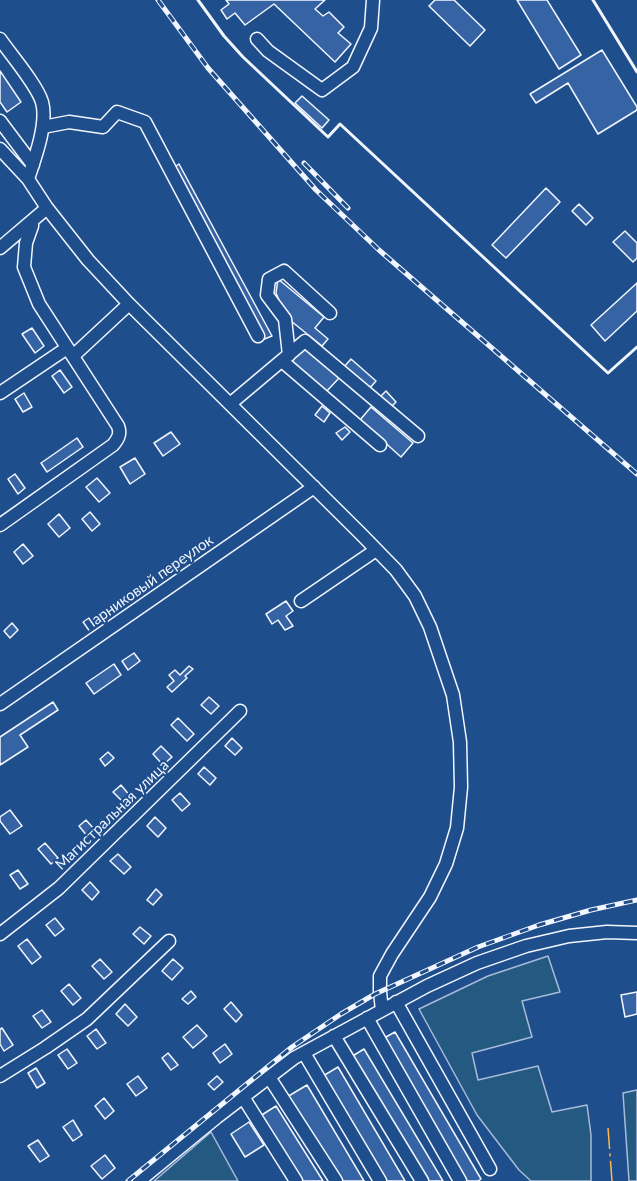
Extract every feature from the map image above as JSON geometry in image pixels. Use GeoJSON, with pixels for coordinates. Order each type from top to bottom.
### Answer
{"type":"FeatureCollection","features":[{"type":"Feature","properties":{"kind":"street"},"geometry":{"type":"LineString","coordinates":[[256,39],[268,51],[322,90],[353,67],[371,28],[373,0]]}},
{"type":"Feature","properties":{"kind":"street"},"geometry":{"type":"LineString","coordinates":[[0,39],[37,91],[42,103],[43,127],[28,179]]}},
{"type":"Feature","properties":{"kind":"street"},"geometry":{"type":"LineString","coordinates":[[43,127],[69,122],[103,127],[117,112],[145,122],[258,336]]}},
{"type":"Feature","properties":{"kind":"street"},"geometry":{"type":"LineString","coordinates":[[0,121],[33,165]]}},
{"type":"Feature","properties":{"kind":"street"},"geometry":{"type":"LineString","coordinates":[[0,149],[28,179],[47,208],[88,260],[129,304],[396,570],[414,596],[430,627],[453,695],[460,742],[461,786],[457,828],[446,864],[430,897],[380,976],[382,1010]]}},
{"type":"Feature","properties":{"kind":"street"},"geometry":{"type":"LineString","coordinates":[[0,248],[47,208]]}},
{"type":"Feature","properties":{"kind":"street"},"geometry":{"type":"LineString","coordinates":[[0,525],[113,445],[120,431],[39,304],[24,267],[26,243],[32,221]]}},
{"type":"Feature","properties":{"kind":"street"},"geometry":{"type":"LineString","coordinates":[[330,313],[284,271],[268,279],[267,295],[285,319],[285,358],[380,445]]}},
{"type":"Feature","properties":{"kind":"street"},"geometry":{"type":"LineString","coordinates":[[0,393],[70,352],[129,304]]}},
{"type":"Feature","properties":{"kind":"street"},"geometry":{"type":"LineString","coordinates":[[230,404],[305,341],[418,436]]}},
{"type":"Feature","properties":{"kind":"street","name":"Парниковый переулок"},"geometry":{"type":"LineString","coordinates":[[0,704],[314,487]]}},
{"type":"Feature","properties":{"kind":"street"},"geometry":{"type":"LineString","coordinates":[[301,601],[376,549]]}},
{"type":"Feature","properties":{"kind":"street","name":"Магистральная улица"},"geometry":{"type":"LineString","coordinates":[[0,934],[59,888],[240,711]]}},
{"type":"Feature","properties":{"kind":"street"},"geometry":{"type":"LineString","coordinates":[[140,1181],[294,1058],[427,986],[477,963],[526,946],[569,936],[607,932],[637,933]]}},
{"type":"Feature","properties":{"kind":"street"},"geometry":{"type":"LineString","coordinates":[[0,1076],[87,1019],[169,941]]}},
{"type":"Feature","properties":{"kind":"street"},"geometry":{"type":"LineString","coordinates":[[396,1002],[490,1169]]}},
{"type":"Feature","properties":{"kind":"street"},"geometry":{"type":"LineString","coordinates":[[367,1018],[460,1181]]}},
{"type":"Feature","properties":{"kind":"street"},"geometry":{"type":"LineString","coordinates":[[334,1036],[422,1181]]}},
{"type":"Feature","properties":{"kind":"street"},"geometry":{"type":"LineString","coordinates":[[304,1053],[380,1181]]}},
{"type":"Feature","properties":{"kind":"street"},"geometry":{"type":"LineString","coordinates":[[269,1077],[336,1181]]}},
{"type":"Feature","properties":{"kind":"street"},"geometry":{"type":"LineString","coordinates":[[243,1097],[296,1181]]}},
{"type":"Feature","properties":{"kind":"shaded area"},"geometry":{"type":"Polygon","coordinates":[[[548,956],[560,992],[522,1001],[532,1037],[472,1053],[478,1080],[538,1066],[552,1112],[587,1105],[591,1135],[591,1181],[531,1181],[519,1170],[477,1115],[419,1009],[488,976],[548,956]]]}},
{"type":"Feature","properties":{"kind":"shaded area"},"geometry":{"type":"Polygon","coordinates":[[[637,1090],[637,1181],[629,1181],[623,1093],[637,1090]]]}},
{"type":"Feature","properties":{"kind":"shaded area"},"geometry":{"type":"Polygon","coordinates":[[[211,1132],[238,1181],[154,1181],[211,1132]]]}},
{"type":"Feature","properties":{"kind":"building"},"geometry":{"type":"Polygon","coordinates":[[[226,0],[325,0],[315,9],[323,16],[329,12],[344,27],[338,33],[351,44],[335,62],[274,4],[245,25],[235,13],[227,19],[221,10],[229,4],[226,0]]]}},
{"type":"Feature","properties":{"kind":"building"},"geometry":{"type":"Polygon","coordinates":[[[435,0],[454,0],[485,30],[470,46],[429,6],[435,0]]]}},
{"type":"Feature","properties":{"kind":"building"},"geometry":{"type":"Polygon","coordinates":[[[517,0],[547,0],[581,55],[559,69],[517,0]]]}},
{"type":"Feature","properties":{"kind":"building"},"geometry":{"type":"Polygon","coordinates":[[[602,50],[637,110],[598,134],[568,83],[536,103],[530,94],[602,50]]]}},
{"type":"Feature","properties":{"kind":"building"},"geometry":{"type":"Polygon","coordinates":[[[0,71],[21,102],[7,112],[0,102],[0,71]]]}},
{"type":"Feature","properties":{"kind":"building"},"geometry":{"type":"Polygon","coordinates":[[[302,96],[329,120],[322,128],[295,103],[302,96]]]}},
{"type":"Feature","properties":{"kind":"building"},"geometry":{"type":"Polygon","coordinates":[[[179,164],[272,336],[262,340],[172,169],[179,164]]]}},
{"type":"Feature","properties":{"kind":"building"},"geometry":{"type":"Polygon","coordinates":[[[546,188],[560,202],[506,258],[492,245],[546,188]]]}},
{"type":"Feature","properties":{"kind":"building"},"geometry":{"type":"Polygon","coordinates":[[[579,204],[593,218],[586,225],[572,211],[579,204]]]}},
{"type":"Feature","properties":{"kind":"building"},"geometry":{"type":"Polygon","coordinates":[[[625,231],[637,243],[637,258],[633,262],[613,242],[625,231]]]}},
{"type":"Feature","properties":{"kind":"building"},"geometry":{"type":"Polygon","coordinates":[[[278,279],[324,317],[315,328],[328,339],[322,346],[286,317],[276,293],[278,279]]]}},
{"type":"Feature","properties":{"kind":"building"},"geometry":{"type":"Polygon","coordinates":[[[637,283],[637,311],[605,341],[591,325],[637,283]]]}},
{"type":"Feature","properties":{"kind":"building"},"geometry":{"type":"Polygon","coordinates":[[[32,328],[44,346],[35,353],[22,334],[32,328]]]}},
{"type":"Feature","properties":{"kind":"building"},"geometry":{"type":"Polygon","coordinates":[[[305,346],[340,377],[325,393],[291,361],[305,346]]]}},
{"type":"Feature","properties":{"kind":"building"},"geometry":{"type":"Polygon","coordinates":[[[351,359],[376,381],[368,390],[343,368],[351,359]]]}},
{"type":"Feature","properties":{"kind":"building"},"geometry":{"type":"Polygon","coordinates":[[[60,370],[72,387],[64,393],[52,376],[60,370]]]}},
{"type":"Feature","properties":{"kind":"building"},"geometry":{"type":"Polygon","coordinates":[[[386,391],[396,402],[389,409],[379,398],[386,391]]]}},
{"type":"Feature","properties":{"kind":"building"},"geometry":{"type":"Polygon","coordinates":[[[24,393],[32,407],[23,412],[15,399],[24,393]]]}},
{"type":"Feature","properties":{"kind":"building"},"geometry":{"type":"Polygon","coordinates":[[[322,406],[330,413],[324,422],[315,415],[322,406]]]}},
{"type":"Feature","properties":{"kind":"building"},"geometry":{"type":"Polygon","coordinates":[[[371,407],[413,443],[401,457],[360,420],[371,407]]]}},
{"type":"Feature","properties":{"kind":"building"},"geometry":{"type":"Polygon","coordinates":[[[345,427],[350,432],[342,440],[336,433],[345,427]]]}},
{"type":"Feature","properties":{"kind":"building"},"geometry":{"type":"Polygon","coordinates":[[[171,432],[180,444],[163,456],[154,443],[171,432]]]}},
{"type":"Feature","properties":{"kind":"building"},"geometry":{"type":"Polygon","coordinates":[[[77,438],[83,447],[47,472],[41,463],[77,438]]]}},
{"type":"Feature","properties":{"kind":"building"},"geometry":{"type":"Polygon","coordinates":[[[135,458],[145,474],[130,484],[120,467],[135,458]]]}},
{"type":"Feature","properties":{"kind":"building"},"geometry":{"type":"Polygon","coordinates":[[[15,474],[25,488],[18,494],[8,479],[15,474]]]}},
{"type":"Feature","properties":{"kind":"building"},"geometry":{"type":"Polygon","coordinates":[[[97,478],[110,493],[99,502],[86,487],[97,478]]]}},
{"type":"Feature","properties":{"kind":"building"},"geometry":{"type":"Polygon","coordinates":[[[90,512],[100,524],[92,531],[82,519],[90,512]]]}},
{"type":"Feature","properties":{"kind":"building"},"geometry":{"type":"Polygon","coordinates":[[[59,514],[70,528],[59,537],[48,524],[59,514]]]}},
{"type":"Feature","properties":{"kind":"building"},"geometry":{"type":"Polygon","coordinates":[[[23,544],[33,556],[23,564],[14,552],[23,544]]]}},
{"type":"Feature","properties":{"kind":"building"},"geometry":{"type":"Polygon","coordinates":[[[286,601],[293,611],[286,616],[293,626],[285,630],[278,620],[272,624],[266,614],[286,601]]]}},
{"type":"Feature","properties":{"kind":"building"},"geometry":{"type":"Polygon","coordinates":[[[12,623],[18,630],[10,638],[4,631],[12,623]]]}},
{"type":"Feature","properties":{"kind":"building"},"geometry":{"type":"Polygon","coordinates":[[[134,653],[140,661],[128,670],[122,661],[134,653]]]}},
{"type":"Feature","properties":{"kind":"building"},"geometry":{"type":"Polygon","coordinates":[[[114,664],[121,675],[94,694],[86,683],[114,664]]]}},
{"type":"Feature","properties":{"kind":"building"},"geometry":{"type":"Polygon","coordinates":[[[189,666],[193,669],[172,692],[167,687],[174,681],[169,675],[175,670],[180,675],[189,666]]]}},
{"type":"Feature","properties":{"kind":"building"},"geometry":{"type":"Polygon","coordinates":[[[209,697],[219,706],[211,714],[201,705],[209,697]]]}},
{"type":"Feature","properties":{"kind":"building"},"geometry":{"type":"Polygon","coordinates":[[[53,702],[58,710],[20,735],[28,747],[0,765],[0,737],[53,702]]]}},
{"type":"Feature","properties":{"kind":"building"},"geometry":{"type":"Polygon","coordinates":[[[178,718],[194,734],[187,741],[171,725],[178,718]]]}},
{"type":"Feature","properties":{"kind":"building"},"geometry":{"type":"Polygon","coordinates":[[[232,738],[242,748],[235,755],[225,746],[232,738]]]}},
{"type":"Feature","properties":{"kind":"building"},"geometry":{"type":"Polygon","coordinates":[[[161,746],[172,757],[163,765],[153,754],[161,746]]]}},
{"type":"Feature","properties":{"kind":"building"},"geometry":{"type":"Polygon","coordinates":[[[108,752],[114,758],[105,766],[100,759],[108,752]]]}},
{"type":"Feature","properties":{"kind":"building"},"geometry":{"type":"Polygon","coordinates":[[[204,767],[216,778],[210,785],[198,774],[204,767]]]}},
{"type":"Feature","properties":{"kind":"building"},"geometry":{"type":"Polygon","coordinates":[[[121,785],[131,797],[124,803],[113,792],[121,785]]]}},
{"type":"Feature","properties":{"kind":"building"},"geometry":{"type":"Polygon","coordinates":[[[180,793],[190,804],[182,811],[172,800],[180,793]]]}},
{"type":"Feature","properties":{"kind":"building"},"geometry":{"type":"Polygon","coordinates":[[[10,810],[22,826],[10,834],[0,821],[0,817],[10,810]]]}},
{"type":"Feature","properties":{"kind":"building"},"geometry":{"type":"Polygon","coordinates":[[[155,817],[166,828],[158,837],[147,826],[155,817]]]}},
{"type":"Feature","properties":{"kind":"building"},"geometry":{"type":"Polygon","coordinates":[[[86,820],[95,830],[88,837],[79,826],[86,820]]]}},
{"type":"Feature","properties":{"kind":"building"},"geometry":{"type":"Polygon","coordinates":[[[45,843],[58,858],[51,864],[38,849],[45,843]]]}},
{"type":"Feature","properties":{"kind":"building"},"geometry":{"type":"Polygon","coordinates":[[[118,854],[131,867],[124,874],[110,861],[118,854]]]}},
{"type":"Feature","properties":{"kind":"building"},"geometry":{"type":"Polygon","coordinates":[[[18,870],[28,884],[20,889],[10,875],[18,870]]]}},
{"type":"Feature","properties":{"kind":"building"},"geometry":{"type":"Polygon","coordinates":[[[90,882],[99,892],[92,900],[82,890],[90,882]]]}},
{"type":"Feature","properties":{"kind":"building"},"geometry":{"type":"Polygon","coordinates":[[[156,889],[162,895],[153,905],[147,900],[156,889]]]}},
{"type":"Feature","properties":{"kind":"building"},"geometry":{"type":"Polygon","coordinates":[[[55,918],[64,929],[55,936],[46,925],[55,918]]]}},
{"type":"Feature","properties":{"kind":"building"},"geometry":{"type":"Polygon","coordinates":[[[140,927],[151,936],[144,944],[133,934],[140,927]]]}},
{"type":"Feature","properties":{"kind":"building"},"geometry":{"type":"Polygon","coordinates":[[[27,939],[41,957],[32,964],[18,946],[27,939]]]}},
{"type":"Feature","properties":{"kind":"building"},"geometry":{"type":"Polygon","coordinates":[[[100,959],[112,972],[104,979],[92,966],[100,959]]]}},
{"type":"Feature","properties":{"kind":"building"},"geometry":{"type":"Polygon","coordinates":[[[173,959],[183,968],[172,980],[162,971],[173,959]]]}},
{"type":"Feature","properties":{"kind":"building"},"geometry":{"type":"Polygon","coordinates":[[[69,984],[81,998],[73,1005],[61,991],[69,984]]]}},
{"type":"Feature","properties":{"kind":"building"},"geometry":{"type":"Polygon","coordinates":[[[191,991],[196,997],[188,1004],[182,999],[191,991]]]}},
{"type":"Feature","properties":{"kind":"building"},"geometry":{"type":"Polygon","coordinates":[[[637,992],[637,1014],[625,1017],[621,995],[637,992]]]}},
{"type":"Feature","properties":{"kind":"building"},"geometry":{"type":"Polygon","coordinates":[[[231,1002],[242,1015],[236,1022],[224,1009],[231,1002]]]}},
{"type":"Feature","properties":{"kind":"building"},"geometry":{"type":"Polygon","coordinates":[[[125,1004],[137,1017],[128,1026],[116,1014],[125,1004]]]}},
{"type":"Feature","properties":{"kind":"building"},"geometry":{"type":"Polygon","coordinates":[[[42,1010],[51,1022],[42,1028],[33,1016],[42,1010]]]}},
{"type":"Feature","properties":{"kind":"building"},"geometry":{"type":"Polygon","coordinates":[[[197,1025],[207,1036],[193,1048],[183,1037],[197,1025]]]}},
{"type":"Feature","properties":{"kind":"building"},"geometry":{"type":"Polygon","coordinates":[[[2,1028],[13,1045],[4,1051],[0,1044],[0,1029],[2,1028]]]}},
{"type":"Feature","properties":{"kind":"building"},"geometry":{"type":"Polygon","coordinates":[[[96,1029],[106,1043],[97,1049],[87,1036],[96,1029]]]}},
{"type":"Feature","properties":{"kind":"building"},"geometry":{"type":"Polygon","coordinates":[[[395,1032],[481,1179],[478,1181],[457,1181],[377,1042],[395,1032]]]}},
{"type":"Feature","properties":{"kind":"building"},"geometry":{"type":"Polygon","coordinates":[[[225,1044],[232,1054],[220,1063],[213,1053],[225,1044]]]}},
{"type":"Feature","properties":{"kind":"building"},"geometry":{"type":"Polygon","coordinates":[[[67,1049],[77,1063],[68,1069],[58,1055],[67,1049]]]}},
{"type":"Feature","properties":{"kind":"building"},"geometry":{"type":"Polygon","coordinates":[[[364,1049],[443,1181],[419,1181],[346,1060],[364,1049]]]}},
{"type":"Feature","properties":{"kind":"building"},"geometry":{"type":"Polygon","coordinates":[[[168,1053],[178,1065],[171,1070],[162,1058],[168,1053]]]}},
{"type":"Feature","properties":{"kind":"building"},"geometry":{"type":"Polygon","coordinates":[[[338,1067],[405,1181],[379,1181],[318,1079],[338,1067]]]}},
{"type":"Feature","properties":{"kind":"building"},"geometry":{"type":"Polygon","coordinates":[[[36,1068],[45,1083],[37,1088],[28,1073],[36,1068]]]}},
{"type":"Feature","properties":{"kind":"building"},"geometry":{"type":"Polygon","coordinates":[[[138,1076],[147,1088],[136,1096],[127,1084],[138,1076]]]}},
{"type":"Feature","properties":{"kind":"building"},"geometry":{"type":"Polygon","coordinates":[[[217,1076],[223,1082],[214,1090],[208,1084],[217,1076]]]}},
{"type":"Feature","properties":{"kind":"building"},"geometry":{"type":"Polygon","coordinates":[[[307,1085],[364,1181],[337,1181],[287,1097],[307,1085]]]}},
{"type":"Feature","properties":{"kind":"building"},"geometry":{"type":"Polygon","coordinates":[[[104,1098],[114,1111],[105,1119],[95,1106],[104,1098]]]}},
{"type":"Feature","properties":{"kind":"building"},"geometry":{"type":"Polygon","coordinates":[[[276,1106],[323,1181],[297,1181],[257,1118],[276,1106]]]}},
{"type":"Feature","properties":{"kind":"building"},"geometry":{"type":"Polygon","coordinates":[[[73,1120],[82,1135],[73,1141],[63,1127],[73,1120]]]}},
{"type":"Feature","properties":{"kind":"building"},"geometry":{"type":"Polygon","coordinates":[[[249,1122],[264,1145],[245,1157],[231,1134],[249,1122]]]}},
{"type":"Feature","properties":{"kind":"building"},"geometry":{"type":"Polygon","coordinates":[[[38,1140],[49,1156],[40,1162],[28,1146],[38,1140]]]}},
{"type":"Feature","properties":{"kind":"building"},"geometry":{"type":"Polygon","coordinates":[[[105,1155],[115,1168],[102,1179],[91,1166],[105,1155]]]}},
{"type":"Feature","properties":{"kind":"railway"},"geometry":{"type":"LineString","coordinates":[[158,0],[208,68],[316,190],[379,250],[637,474]]}},
{"type":"Feature","properties":{"kind":"railway"},"geometry":{"type":"LineString","coordinates":[[304,163],[348,208]]}},
{"type":"Feature","properties":{"kind":"railway"},"geometry":{"type":"LineString","coordinates":[[128,1181],[292,1047],[375,994],[478,947],[539,925],[637,900]]}},
{"type":"Feature","properties":{"kind":"wall"},"geometry":{"type":"LineString","coordinates":[[198,0],[224,36],[243,57],[328,137],[340,124],[608,373],[637,347]]}},
{"type":"Feature","properties":{"kind":"wall"},"geometry":{"type":"LineString","coordinates":[[593,0],[637,72]]}},
{"type":"Feature","properties":{"kind":"power"},"geometry":{"type":"LineString","coordinates":[[608,1128],[612,1181]]}}]}
